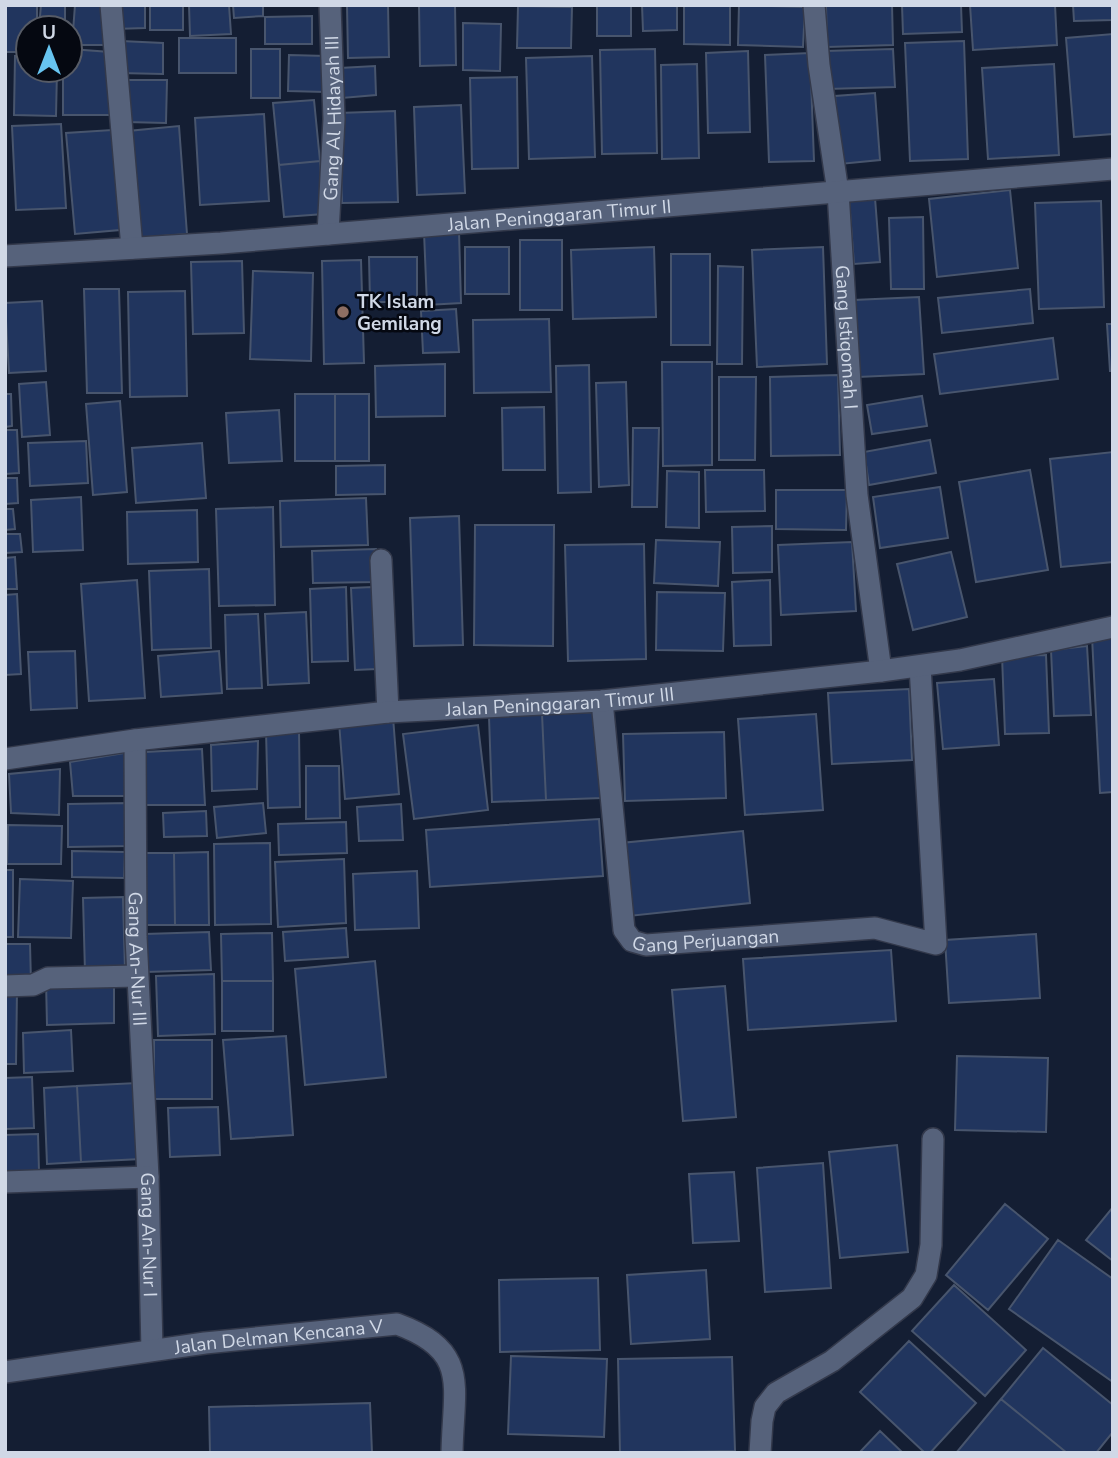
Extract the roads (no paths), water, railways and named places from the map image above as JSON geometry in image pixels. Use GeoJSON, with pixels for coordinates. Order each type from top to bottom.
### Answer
{"type":"FeatureCollection","features":[{"type":"Feature","properties":{"kind":"street"},"geometry":{"type":"LineString","coordinates":[[111,5],[132,248]]}},
{"type":"Feature","properties":{"kind":"street","name":"Gang Al Hidayah III"},"geometry":{"type":"LineString","coordinates":[[328,234],[334,119],[330,5]]}},
{"type":"Feature","properties":{"kind":"street","name":"Gang Istiqomah I"},"geometry":{"type":"LineString","coordinates":[[814,5],[819,65],[838,192],[857,495],[881,671]]}},
{"type":"Feature","properties":{"kind":"street","name":"Jalan Peninggaran Timur II"},"geometry":{"type":"LineString","coordinates":[[5,256],[328,234],[1113,169]]}},
{"type":"Feature","properties":{"kind":"street"},"geometry":{"type":"LineString","coordinates":[[381,560],[388,712]]}},
{"type":"Feature","properties":{"kind":"street","name":"Jalan Peninggaran Timur III"},"geometry":{"type":"LineString","coordinates":[[5,760],[135,740],[388,712],[602,701],[881,671],[960,660],[1113,627]]}},
{"type":"Feature","properties":{"kind":"street","name":"Gang Perjuangan"},"geometry":{"type":"LineString","coordinates":[[602,701],[624,930],[632,941],[646,945],[875,928],[936,944],[920,666]]}},
{"type":"Feature","properties":{"kind":"street","name":"Gang An-Nur III"},"geometry":{"type":"LineString","coordinates":[[135,740],[137,976],[148,1177]]}},
{"type":"Feature","properties":{"kind":"street"},"geometry":{"type":"LineString","coordinates":[[5,986],[33,985],[48,978],[137,976]]}},
{"type":"Feature","properties":{"kind":"street"},"geometry":{"type":"LineString","coordinates":[[760,1453],[765,1407],[776,1393],[832,1362],[912,1298],[926,1275],[931,1245],[933,1139]]}},
{"type":"Feature","properties":{"kind":"street","name":"Gang An-Nur I"},"geometry":{"type":"LineString","coordinates":[[5,1182],[148,1177],[152,1350]]}},
{"type":"Feature","properties":{"kind":"street","name":"Jalan Delman Kencana V"},"geometry":{"type":"LineString","coordinates":[[5,1371],[152,1350],[397,1324],[421,1333],[439,1345],[448,1358],[454,1373],[452,1453]]}},
{"type":"Feature","properties":{"kind":"place","name":"TK Islam Gemilang"},"geometry":{"type":"Point","coordinates":[343,312]}}]}
